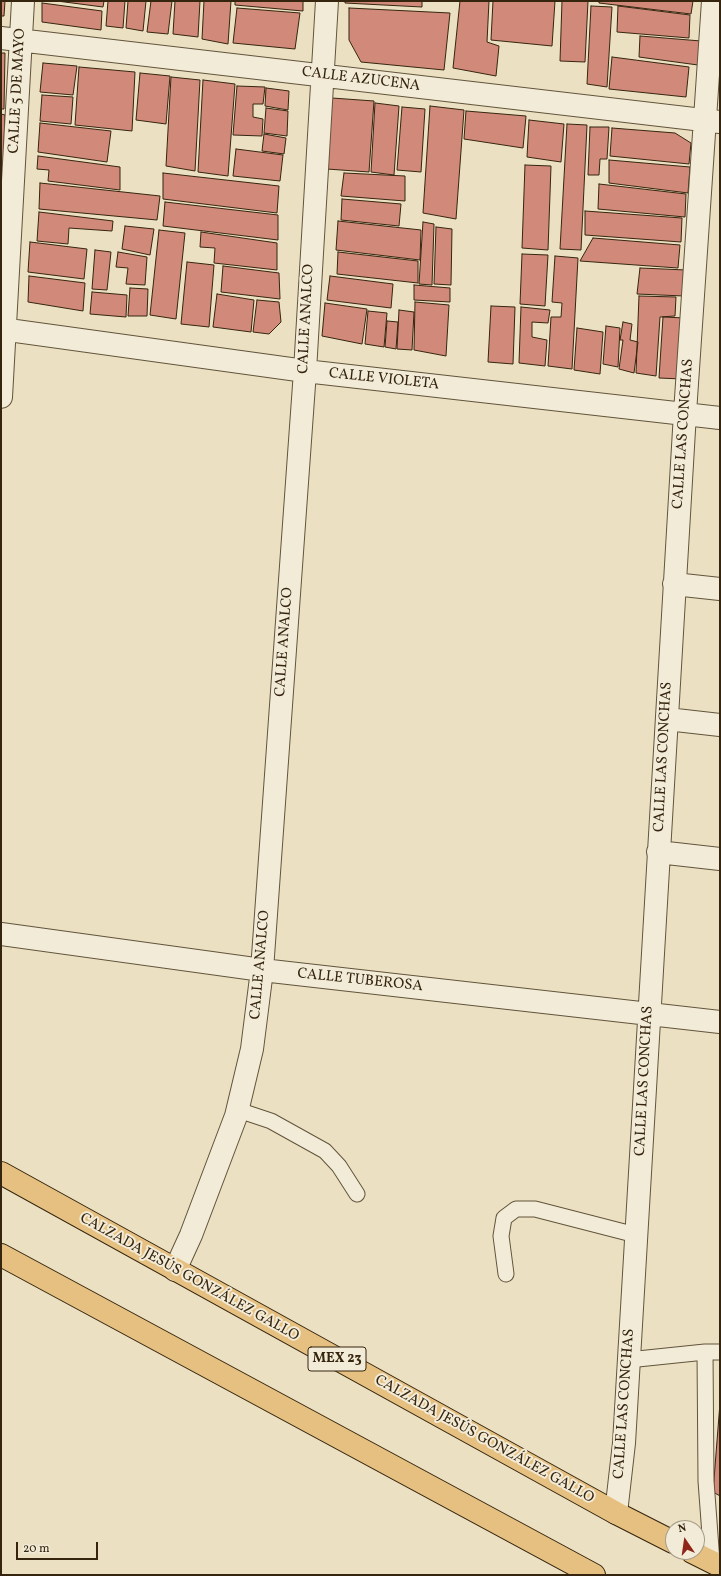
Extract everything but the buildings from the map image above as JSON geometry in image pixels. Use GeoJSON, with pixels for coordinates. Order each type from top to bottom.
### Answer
{"type":"FeatureCollection","features":[{"type":"Feature","properties":{"kind":"main road","name":"CALZADA JESÚS GONZÁLEZ GALLO"},"geometry":{"type":"LineString","coordinates":[[1,1173],[616,1513],[665,1538]]}},
{"type":"Feature","properties":{"kind":"main road"},"geometry":{"type":"LineString","coordinates":[[1,1255],[594,1575]]}},
{"type":"Feature","properties":{"kind":"main road"},"geometry":{"type":"LineString","coordinates":[[705,1558],[716,1564]]}},
{"type":"Feature","properties":{"kind":"street","name":"CALLE 5 DE MAYO"},"geometry":{"type":"LineString","coordinates":[[1,397],[11,39],[23,1]]}},
{"type":"Feature","properties":{"kind":"street","name":"CALLE ANALCO"},"geometry":{"type":"LineString","coordinates":[[175,1270],[191,1234],[238,1110],[252,1049],[262,970],[305,371],[321,75],[327,1]]}},
{"type":"Feature","properties":{"kind":"street","name":"CALLE LAS CONCHAS"},"geometry":{"type":"LineString","coordinates":[[616,1513],[624,1443],[685,413],[712,121],[713,1]]}},
{"type":"Feature","properties":{"kind":"street","name":"CALLE AZUCENA"},"geometry":{"type":"LineString","coordinates":[[11,39],[712,121]]}},
{"type":"Feature","properties":{"kind":"street","name":"CALLE VIOLETA"},"geometry":{"type":"LineString","coordinates":[[3,330],[305,371],[720,418]]}},
{"type":"Feature","properties":{"kind":"street"},"geometry":{"type":"LineString","coordinates":[[674,584],[720,589]]}},
{"type":"Feature","properties":{"kind":"street"},"geometry":{"type":"LineString","coordinates":[[667,719],[720,725]]}},
{"type":"Feature","properties":{"kind":"street"},"geometry":{"type":"LineString","coordinates":[[658,852],[720,859]]}},
{"type":"Feature","properties":{"kind":"street","name":"CALLE TUBEROSA"},"geometry":{"type":"LineString","coordinates":[[1,934],[262,970],[720,1022]]}},
{"type":"Feature","properties":{"kind":"lane"},"geometry":{"type":"LineString","coordinates":[[238,1110],[271,1121],[325,1151],[339,1166],[357,1194]]}},
{"type":"Feature","properties":{"kind":"lane"},"geometry":{"type":"LineString","coordinates":[[506,1274],[500,1236],[504,1218],[516,1209],[535,1209],[636,1235]]}},
{"type":"Feature","properties":{"kind":"lane"},"geometry":{"type":"LineString","coordinates":[[628,1360],[713,1352],[706,1482],[716,1564]]}}]}
